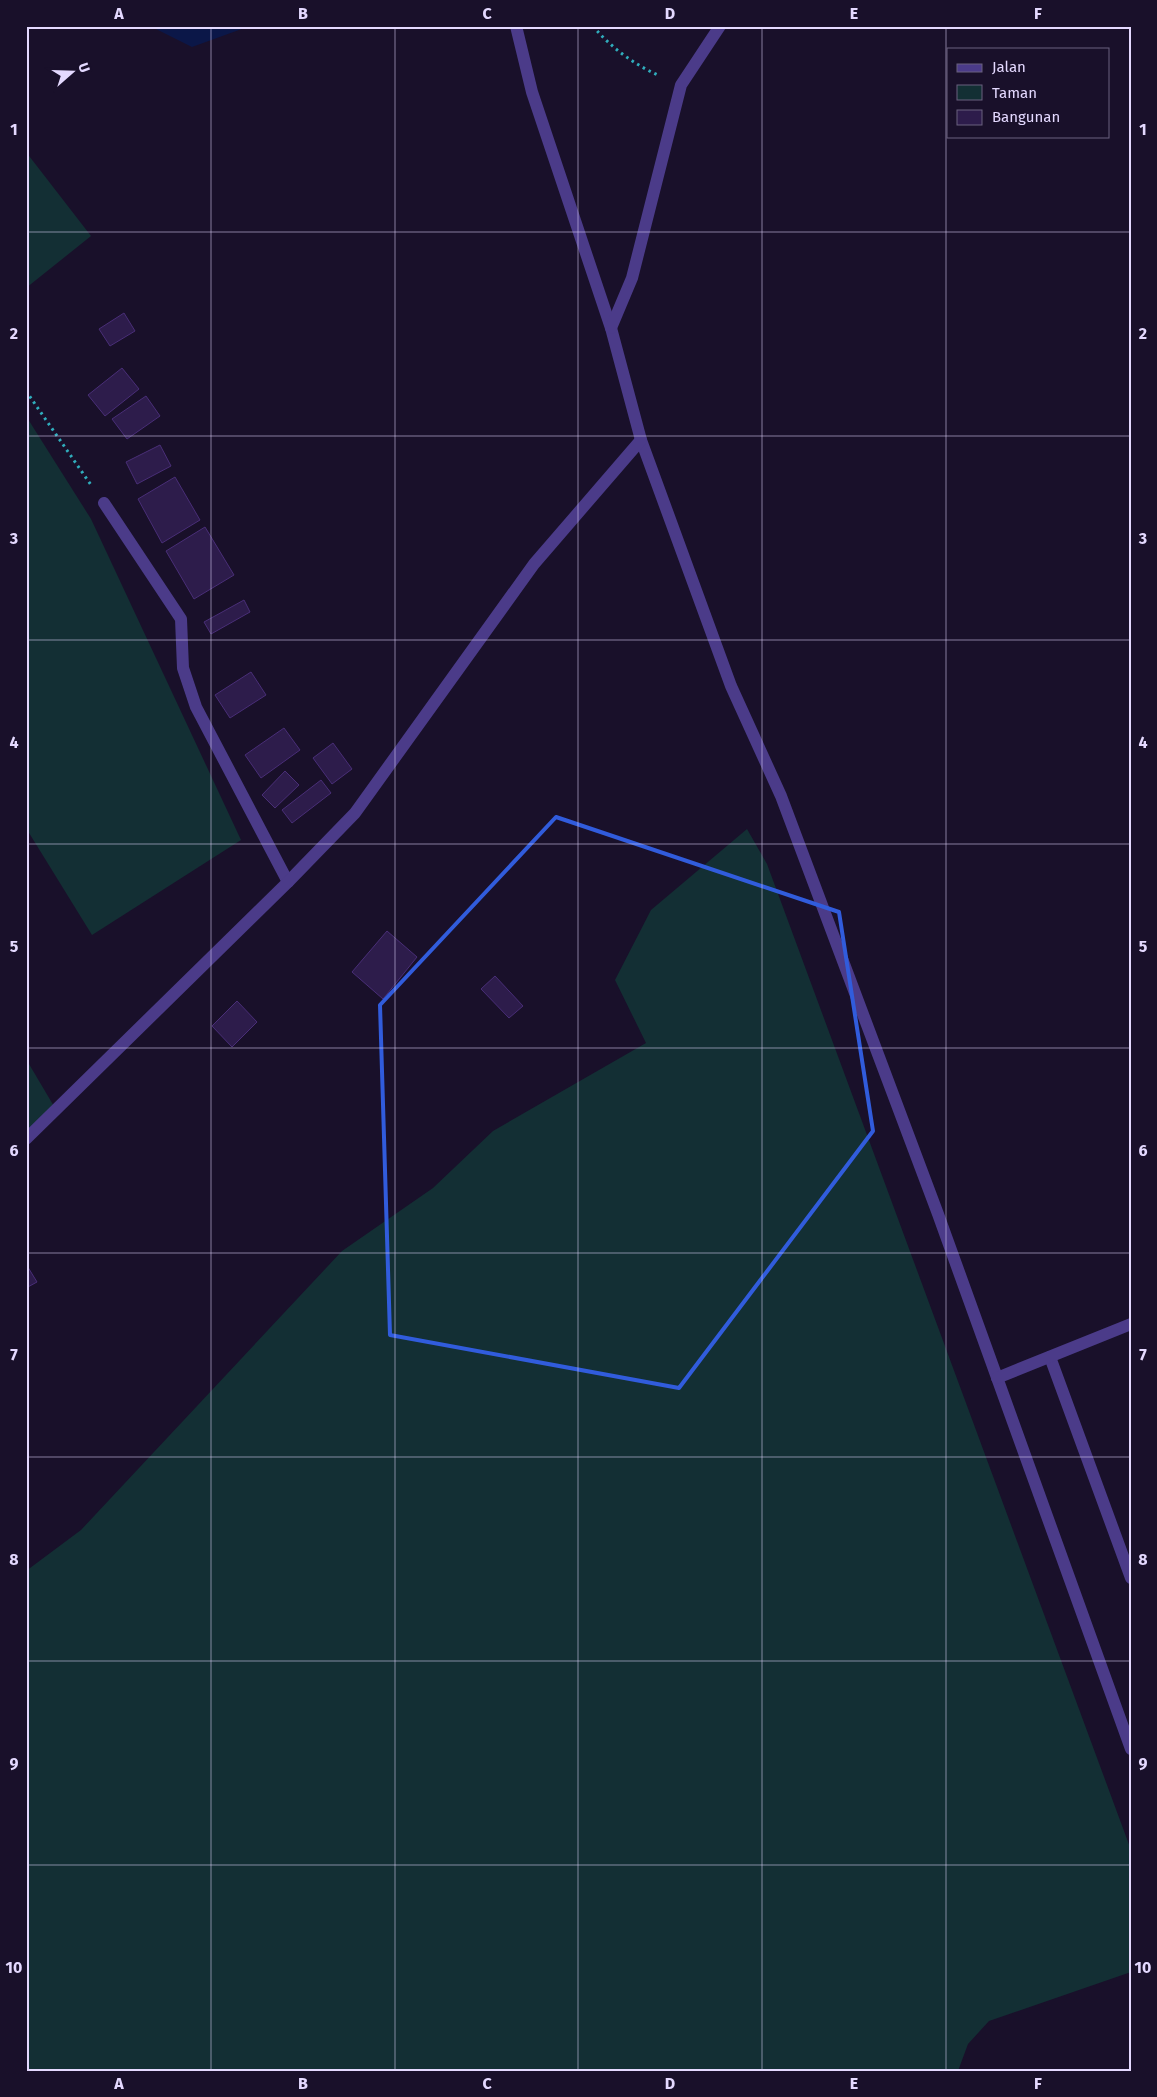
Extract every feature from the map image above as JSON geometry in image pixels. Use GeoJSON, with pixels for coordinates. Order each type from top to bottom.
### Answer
{"type":"FeatureCollection","features":[{"type":"Feature","properties":{"kind":"street"},"geometry":{"type":"LineString","coordinates":[[516,26],[532,92],[611,328],[641,440],[731,686],[781,796],[938,1214],[1131,1749]]}},
{"type":"Feature","properties":{"kind":"street"},"geometry":{"type":"LineString","coordinates":[[611,328],[632,278],[680,85],[720,26]]}},
{"type":"Feature","properties":{"kind":"street"},"geometry":{"type":"LineString","coordinates":[[26,1140],[288,882],[355,813],[534,564],[641,440]]}},
{"type":"Feature","properties":{"kind":"street"},"geometry":{"type":"LineString","coordinates":[[104,503],[181,619],[183,668],[196,706],[288,882]]}},
{"type":"Feature","properties":{"kind":"street"},"geometry":{"type":"LineString","coordinates":[[997,1378],[1131,1324]]}},
{"type":"Feature","properties":{"kind":"street"},"geometry":{"type":"LineString","coordinates":[[1050,1357],[1131,1578]]}},
{"type":"Feature","properties":{"kind":"path"},"geometry":{"type":"LineString","coordinates":[[593,26],[601,35],[640,67],[680,85]]}},
{"type":"Feature","properties":{"kind":"path"},"geometry":{"type":"LineString","coordinates":[[26,391],[104,503]]}},
{"type":"Feature","properties":{"kind":"highlighted area"},"geometry":{"type":"Polygon","coordinates":[[[556,817],[839,912],[873,1131],[679,1388],[390,1335],[380,1005],[556,817]]]}},
{"type":"Feature","properties":{"kind":"green space"},"geometry":{"type":"Polygon","coordinates":[[[26,152],[91,236],[26,288],[26,152]]]}},
{"type":"Feature","properties":{"kind":"green space"},"geometry":{"type":"Polygon","coordinates":[[[26,416],[91,519],[241,840],[92,935],[26,828],[26,416]]]}},
{"type":"Feature","properties":{"kind":"green space"},"geometry":{"type":"Polygon","coordinates":[[[747,829],[767,864],[1131,1850],[1131,1972],[989,2021],[968,2044],[958,2071],[26,2071],[26,1571],[81,1530],[342,1251],[433,1188],[493,1131],[646,1043],[615,980],[651,910],[747,829]]]}},
{"type":"Feature","properties":{"kind":"green space"},"geometry":{"type":"Polygon","coordinates":[[[26,1059],[55,1108],[26,1131],[26,1059]]]}},
{"type":"Feature","properties":{"kind":"shaded area"},"geometry":{"type":"Polygon","coordinates":[[[150,26],[250,26],[192,47],[150,26]]]}},
{"type":"Feature","properties":{"kind":"building"},"geometry":{"type":"Polygon","coordinates":[[[124,313],[135,331],[110,346],[99,329],[124,313]]]}},
{"type":"Feature","properties":{"kind":"building"},"geometry":{"type":"Polygon","coordinates":[[[122,368],[139,389],[105,416],[88,395],[122,368]]]}},
{"type":"Feature","properties":{"kind":"building"},"geometry":{"type":"Polygon","coordinates":[[[146,396],[160,416],[127,439],[112,419],[146,396]]]}},
{"type":"Feature","properties":{"kind":"building"},"geometry":{"type":"Polygon","coordinates":[[[160,445],[171,466],[137,484],[126,462],[160,445]]]}},
{"type":"Feature","properties":{"kind":"building"},"geometry":{"type":"Polygon","coordinates":[[[175,477],[200,520],[162,543],[138,499],[175,477]]]}},
{"type":"Feature","properties":{"kind":"building"},"geometry":{"type":"Polygon","coordinates":[[[205,527],[234,575],[194,599],[166,551],[205,527]]]}},
{"type":"Feature","properties":{"kind":"building"},"geometry":{"type":"Polygon","coordinates":[[[244,600],[250,612],[211,634],[204,622],[244,600]]]}},
{"type":"Feature","properties":{"kind":"building"},"geometry":{"type":"Polygon","coordinates":[[[251,672],[266,695],[230,718],[215,695],[251,672]]]}},
{"type":"Feature","properties":{"kind":"building"},"geometry":{"type":"Polygon","coordinates":[[[284,728],[300,750],[261,778],[245,755],[284,728]]]}},
{"type":"Feature","properties":{"kind":"building"},"geometry":{"type":"Polygon","coordinates":[[[333,743],[352,769],[332,784],[313,758],[333,743]]]}},
{"type":"Feature","properties":{"kind":"building"},"geometry":{"type":"Polygon","coordinates":[[[285,771],[299,785],[275,808],[262,795],[285,771]]]}},
{"type":"Feature","properties":{"kind":"building"},"geometry":{"type":"Polygon","coordinates":[[[321,780],[331,793],[292,823],[282,810],[321,780]]]}},
{"type":"Feature","properties":{"kind":"building"},"geometry":{"type":"Polygon","coordinates":[[[387,931],[417,957],[383,999],[352,972],[387,931]]]}},
{"type":"Feature","properties":{"kind":"building"},"geometry":{"type":"Polygon","coordinates":[[[495,976],[523,1006],[509,1018],[481,989],[495,976]]]}},
{"type":"Feature","properties":{"kind":"building"},"geometry":{"type":"Polygon","coordinates":[[[237,1001],[257,1022],[232,1047],[212,1026],[237,1001]]]}},
{"type":"Feature","properties":{"kind":"building"},"geometry":{"type":"Polygon","coordinates":[[[26,1264],[37,1282],[26,1288],[26,1264]]]}}]}
